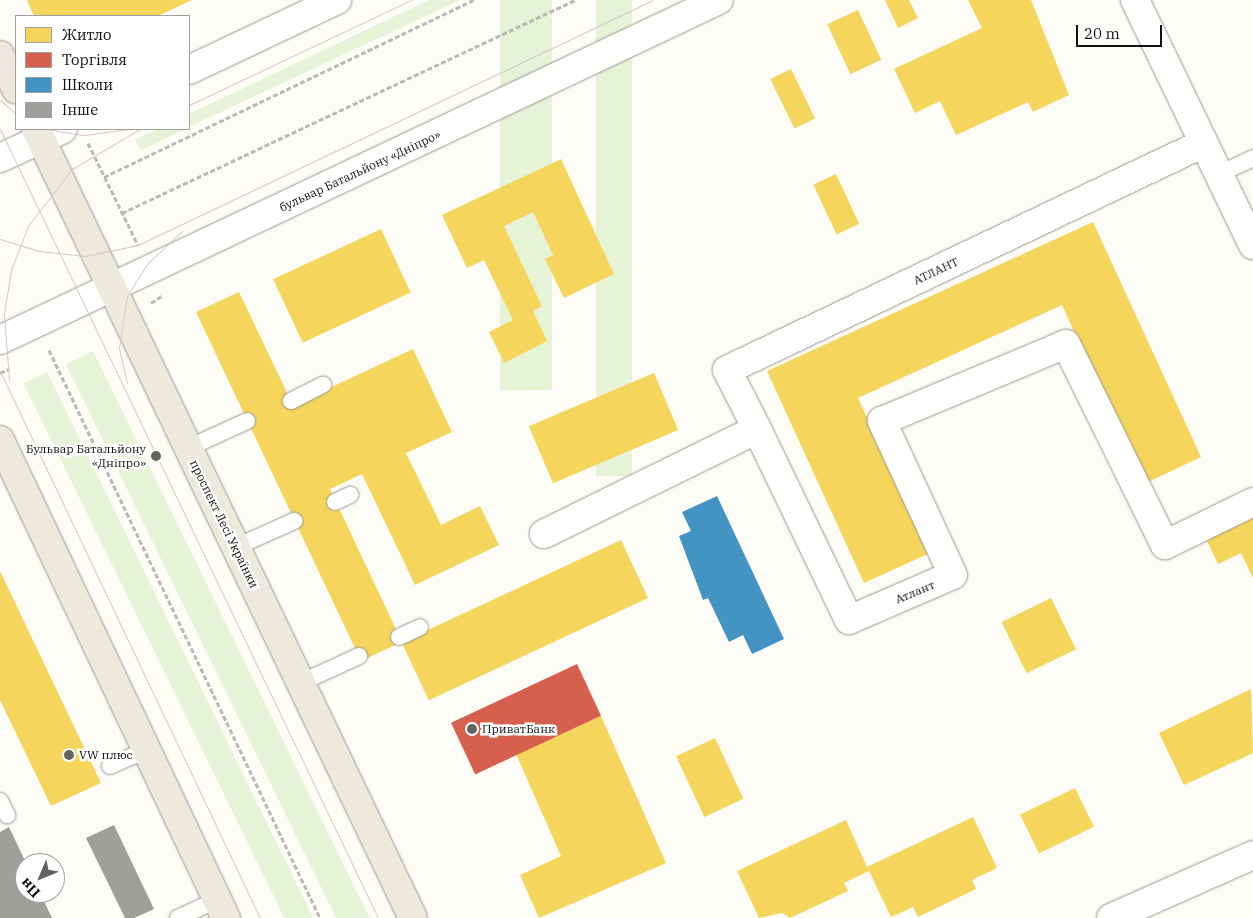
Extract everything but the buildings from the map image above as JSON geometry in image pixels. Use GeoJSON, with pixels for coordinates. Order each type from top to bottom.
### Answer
{"type":"FeatureCollection","features":[{"type":"Feature","properties":{"kind":"main road"},"geometry":{"type":"LineString","coordinates":[[0,55],[15,87]]}},
{"type":"Feature","properties":{"kind":"main road","name":"проспект Лесі Українки"},"geometry":{"type":"LineString","coordinates":[[56,133],[112,288],[413,918]]}},
{"type":"Feature","properties":{"kind":"main road"},"geometry":{"type":"LineString","coordinates":[[0,440],[221,909]]}},
{"type":"Feature","properties":{"kind":"street"},"geometry":{"type":"LineString","coordinates":[[190,70],[337,0]]}},
{"type":"Feature","properties":{"kind":"street","name":"бульвар Батальйону «Дніпро»"},"geometry":{"type":"LineString","coordinates":[[0,340],[150,271],[719,0]]}},
{"type":"Feature","properties":{"kind":"street"},"geometry":{"type":"LineString","coordinates":[[1135,0],[1253,245]]}},
{"type":"Feature","properties":{"kind":"street"},"geometry":{"type":"LineString","coordinates":[[0,158],[56,133]]}},
{"type":"Feature","properties":{"kind":"street","name":"АТЛАНТ"},"geometry":{"type":"LineString","coordinates":[[746,435],[727,370],[1204,143]]}},
{"type":"Feature","properties":{"kind":"street","name":"Атлант"},"geometry":{"type":"LineString","coordinates":[[746,435],[849,620],[954,575],[882,421],[1066,344],[1165,545],[1253,502]]}},
{"type":"Feature","properties":{"kind":"street"},"geometry":{"type":"LineString","coordinates":[[746,435],[544,534],[588,512],[746,435]]}},
{"type":"Feature","properties":{"kind":"street"},"geometry":{"type":"LineString","coordinates":[[1111,918],[1253,855]]}},
{"type":"Feature","properties":{"kind":"lane"},"geometry":{"type":"LineString","coordinates":[[1219,174],[1253,158]]}},
{"type":"Feature","properties":{"kind":"lane"},"geometry":{"type":"LineString","coordinates":[[290,401],[323,386]]}},
{"type":"Feature","properties":{"kind":"lane"},"geometry":{"type":"LineString","coordinates":[[188,448],[247,421]]}},
{"type":"Feature","properties":{"kind":"lane"},"geometry":{"type":"LineString","coordinates":[[236,547],[294,521]]}},
{"type":"Feature","properties":{"kind":"lane"},"geometry":{"type":"LineString","coordinates":[[399,637],[420,628]]}},
{"type":"Feature","properties":{"kind":"lane"},"geometry":{"type":"LineString","coordinates":[[300,683],[359,656]]}},
{"type":"Feature","properties":{"kind":"lane"},"geometry":{"type":"LineString","coordinates":[[110,766],[146,750]]}},
{"type":"Feature","properties":{"kind":"lane"},"geometry":{"type":"LineString","coordinates":[[178,918],[221,909]]}},
{"type":"Feature","properties":{"kind":"path"},"geometry":{"type":"LineString","coordinates":[[104,177],[474,0]]}},
{"type":"Feature","properties":{"kind":"path"},"geometry":{"type":"LineString","coordinates":[[122,213],[574,0]]}},
{"type":"Feature","properties":{"kind":"path"},"geometry":{"type":"LineString","coordinates":[[56,133],[104,177],[164,297]]}},
{"type":"Feature","properties":{"kind":"path"},"geometry":{"type":"LineString","coordinates":[[49,350],[320,918]]}},
{"type":"Feature","properties":{"kind":"green space"},"geometry":{"type":"Polygon","coordinates":[[[429,0],[460,0],[190,127],[190,114],[429,0]]]}},
{"type":"Feature","properties":{"kind":"green space"},"geometry":{"type":"Polygon","coordinates":[[[500,0],[552,0],[552,390],[500,390],[500,0]]]}},
{"type":"Feature","properties":{"kind":"green space"},"geometry":{"type":"Polygon","coordinates":[[[596,0],[632,0],[632,476],[596,476],[596,0]]]}},
{"type":"Feature","properties":{"kind":"green space"},"geometry":{"type":"Polygon","coordinates":[[[156,130],[184,130],[141,150],[135,140],[156,130]]]}},
{"type":"Feature","properties":{"kind":"green space"},"geometry":{"type":"Polygon","coordinates":[[[93,351],[369,917],[336,918],[66,364],[93,351]]]}},
{"type":"Feature","properties":{"kind":"green space"},"geometry":{"type":"Polygon","coordinates":[[[47,372],[313,917],[284,918],[24,383],[47,372]]]}},
{"type":"Feature","properties":{"kind":"tram line"},"geometry":{"type":"LineString","coordinates":[[190,105],[411,0]]}},
{"type":"Feature","properties":{"kind":"tram line"},"geometry":{"type":"LineString","coordinates":[[0,239],[39,251],[86,256],[138,245],[653,0]]}},
{"type":"Feature","properties":{"kind":"tram line"},"geometry":{"type":"LineString","coordinates":[[0,100],[15,113]]}},
{"type":"Feature","properties":{"kind":"tram line"},"geometry":{"type":"LineString","coordinates":[[0,129],[378,918]]}},
{"type":"Feature","properties":{"kind":"tram line"},"geometry":{"type":"LineString","coordinates":[[52,130],[84,135],[122,130]]}},
{"type":"Feature","properties":{"kind":"tram line"},"geometry":{"type":"LineString","coordinates":[[9,380],[4,314],[11,270],[28,226],[72,169],[138,130]]}},
{"type":"Feature","properties":{"kind":"tram line"},"geometry":{"type":"LineString","coordinates":[[127,383],[119,348],[127,296],[147,264],[182,231]]}},
{"type":"Feature","properties":{"kind":"tram line"},"geometry":{"type":"LineString","coordinates":[[0,371],[260,918]]}},
{"type":"Feature","properties":{"kind":"place","name":"Бульвар Батальйону «Дніпро»"},"geometry":{"type":"Point","coordinates":[156,456]}},
{"type":"Feature","properties":{"kind":"place","name":"ПриватБанк"},"geometry":{"type":"Point","coordinates":[472,729]}},
{"type":"Feature","properties":{"kind":"place","name":"VW плюс"},"geometry":{"type":"Point","coordinates":[69,755]}}]}
